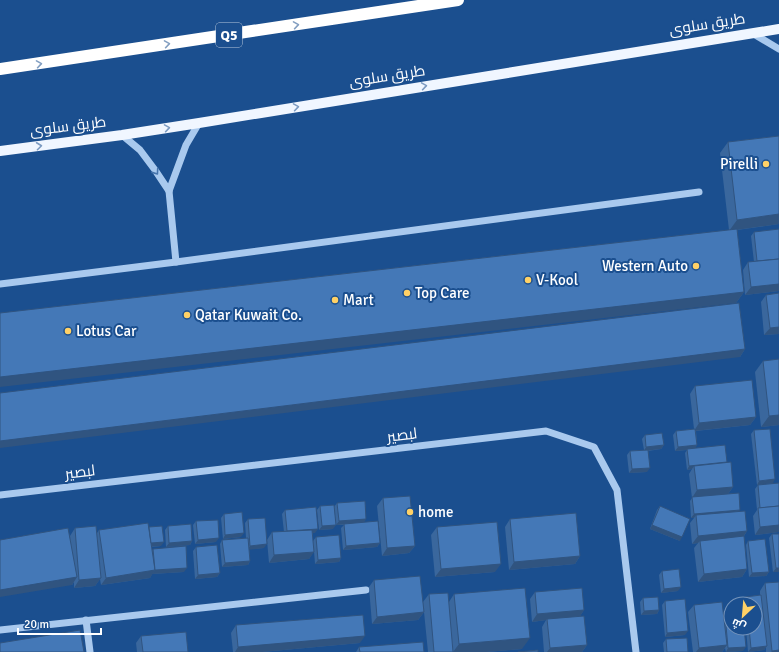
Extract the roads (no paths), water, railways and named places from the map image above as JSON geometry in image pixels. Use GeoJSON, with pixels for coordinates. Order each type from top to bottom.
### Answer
{"type":"FeatureCollection","features":[{"type":"Feature","properties":{"kind":"highway","name":"Q5"},"geometry":{"type":"LineString","coordinates":[[0,69],[458,0]]}},
{"type":"Feature","properties":{"kind":"main road","name":"طريق سلوى"},"geometry":{"type":"LineString","coordinates":[[0,151],[199,123],[779,29]]}},
{"type":"Feature","properties":{"kind":"street"},"geometry":{"type":"LineString","coordinates":[[752,33],[779,49]]}},
{"type":"Feature","properties":{"kind":"street"},"geometry":{"type":"LineString","coordinates":[[176,262],[169,191],[186,145],[199,123]]}},
{"type":"Feature","properties":{"kind":"street"},"geometry":{"type":"LineString","coordinates":[[122,135],[140,150],[169,191]]}},
{"type":"Feature","properties":{"kind":"street"},"geometry":{"type":"LineString","coordinates":[[0,284],[699,192]]}},
{"type":"Feature","properties":{"kind":"street","name":"لبصير"},"geometry":{"type":"LineString","coordinates":[[0,495],[546,431],[594,447],[617,490],[636,652]]}},
{"type":"Feature","properties":{"kind":"street"},"geometry":{"type":"LineString","coordinates":[[0,630],[366,590]]}},
{"type":"Feature","properties":{"kind":"street"},"geometry":{"type":"LineString","coordinates":[[86,620],[90,652]]}},
{"type":"Feature","properties":{"kind":"place","name":"Pirelli"},"geometry":{"type":"Point","coordinates":[766,164]}},
{"type":"Feature","properties":{"kind":"place","name":"Western Auto"},"geometry":{"type":"Point","coordinates":[696,266]}},
{"type":"Feature","properties":{"kind":"place","name":"V-Kool"},"geometry":{"type":"Point","coordinates":[528,280]}},
{"type":"Feature","properties":{"kind":"place","name":"Top Care"},"geometry":{"type":"Point","coordinates":[407,293]}},
{"type":"Feature","properties":{"kind":"place","name":"Mart"},"geometry":{"type":"Point","coordinates":[335,300]}},
{"type":"Feature","properties":{"kind":"place","name":"Qatar Kuwait Co."},"geometry":{"type":"Point","coordinates":[187,315]}},
{"type":"Feature","properties":{"kind":"place","name":"Lotus Car"},"geometry":{"type":"Point","coordinates":[68,331]}},
{"type":"Feature","properties":{"kind":"place","name":"home"},"geometry":{"type":"Point","coordinates":[410,512]}}]}
